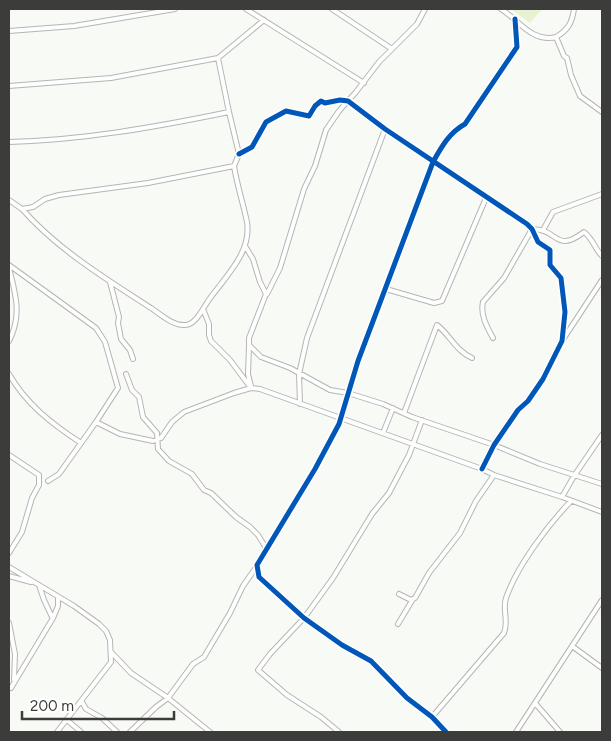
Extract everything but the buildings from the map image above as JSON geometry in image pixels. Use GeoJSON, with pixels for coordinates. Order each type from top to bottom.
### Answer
{"type":"FeatureCollection","features":[{"type":"Feature","properties":{"kind":"street"},"geometry":{"type":"LineString","coordinates":[[9,31],[74,26],[175,9]]}},
{"type":"Feature","properties":{"kind":"street"},"geometry":{"type":"LineString","coordinates":[[246,9],[364,83]]}},
{"type":"Feature","properties":{"kind":"street"},"geometry":{"type":"LineString","coordinates":[[332,9],[392,49]]}},
{"type":"Feature","properties":{"kind":"street"},"geometry":{"type":"LineString","coordinates":[[252,388],[248,374],[249,338],[280,268],[304,189],[318,158],[322,140],[331,122],[379,62],[409,34],[425,9]]}},
{"type":"Feature","properties":{"kind":"street"},"geometry":{"type":"LineString","coordinates":[[501,9],[515,19],[530,34],[544,38],[556,37],[566,32],[572,20],[574,9]]}},
{"type":"Feature","properties":{"kind":"street"},"geometry":{"type":"LineString","coordinates":[[130,732],[168,698],[193,664],[204,657],[230,614],[243,586],[315,469],[339,424],[358,361],[433,162],[444,140],[454,130],[465,124],[517,47],[515,19]]}},
{"type":"Feature","properties":{"kind":"street"},"geometry":{"type":"LineString","coordinates":[[9,86],[112,78],[218,58],[264,20]]}},
{"type":"Feature","properties":{"kind":"street"},"geometry":{"type":"LineString","coordinates":[[556,37],[564,56],[567,58],[571,75],[580,96],[602,112]]}},
{"type":"Feature","properties":{"kind":"street"},"geometry":{"type":"LineString","coordinates":[[9,200],[22,209],[56,241],[110,282],[178,324],[185,325],[191,323],[234,266],[245,246],[247,223],[237,186],[234,166],[239,154],[218,58]]}},
{"type":"Feature","properties":{"kind":"street"},"geometry":{"type":"LineString","coordinates":[[239,154],[252,147],[266,122],[286,110],[309,116],[315,106],[321,101],[325,103],[340,100],[348,101],[385,129],[532,229],[543,230],[562,242],[572,241],[584,232],[593,239],[596,250],[602,256]]}},
{"type":"Feature","properties":{"kind":"street"},"geometry":{"type":"LineString","coordinates":[[9,142],[100,136],[229,112]]}},
{"type":"Feature","properties":{"kind":"street"},"geometry":{"type":"LineString","coordinates":[[300,404],[299,374],[307,338],[385,129]]}},
{"type":"Feature","properties":{"kind":"street"},"geometry":{"type":"LineString","coordinates":[[22,209],[33,207],[45,199],[59,195],[148,183],[234,166]]}},
{"type":"Feature","properties":{"kind":"street"},"geometry":{"type":"LineString","coordinates":[[543,230],[553,212],[602,194]]}},
{"type":"Feature","properties":{"kind":"street"},"geometry":{"type":"LineString","coordinates":[[386,289],[434,303],[442,301],[486,198]]}},
{"type":"Feature","properties":{"kind":"street"},"geometry":{"type":"LineString","coordinates":[[493,338],[483,316],[483,302],[504,278],[532,229]]}},
{"type":"Feature","properties":{"kind":"street"},"geometry":{"type":"LineString","coordinates":[[532,229],[538,242],[550,250],[550,265],[561,278],[565,312],[562,341]]}},
{"type":"Feature","properties":{"kind":"street"},"geometry":{"type":"LineString","coordinates":[[245,246],[256,264],[258,278],[266,292],[266,297]]}},
{"type":"Feature","properties":{"kind":"street"},"geometry":{"type":"LineString","coordinates":[[9,267],[16,295],[17,316],[14,332],[9,342]]}},
{"type":"Feature","properties":{"kind":"street"},"geometry":{"type":"LineString","coordinates":[[9,267],[96,328],[106,342],[118,388],[59,474],[48,481]]}},
{"type":"Feature","properties":{"kind":"street"},"geometry":{"type":"LineString","coordinates":[[482,469],[494,445],[518,410],[528,400],[543,379],[562,341],[602,280]]}},
{"type":"Feature","properties":{"kind":"street"},"geometry":{"type":"LineString","coordinates":[[110,282],[119,317],[118,323],[122,339],[130,350],[133,359]]}},
{"type":"Feature","properties":{"kind":"street"},"geometry":{"type":"LineString","coordinates":[[203,309],[209,324],[211,341],[230,360],[252,388]]}},
{"type":"Feature","properties":{"kind":"street"},"geometry":{"type":"LineString","coordinates":[[404,413],[437,325],[444,330],[451,341],[466,356],[472,358]]}},
{"type":"Feature","properties":{"kind":"street"},"geometry":{"type":"LineString","coordinates":[[249,346],[261,356],[290,368],[330,390],[348,393],[393,408],[540,464],[602,484]]}},
{"type":"Feature","properties":{"kind":"street"},"geometry":{"type":"LineString","coordinates":[[9,374],[19,391],[45,418],[80,443]]}},
{"type":"Feature","properties":{"kind":"street"},"geometry":{"type":"LineString","coordinates":[[126,374],[132,390],[139,397],[143,416],[157,433],[158,449],[170,461],[192,474],[204,490],[211,493],[258,535],[266,548]]}},
{"type":"Feature","properties":{"kind":"street"},"geometry":{"type":"LineString","coordinates":[[96,422],[127,436],[150,441],[157,440],[161,438],[172,422],[184,412],[234,393],[252,388],[260,389],[341,417],[494,475],[602,512]]}},
{"type":"Feature","properties":{"kind":"street"},"geometry":{"type":"LineString","coordinates":[[383,433],[393,408]]}},
{"type":"Feature","properties":{"kind":"street"},"geometry":{"type":"LineString","coordinates":[[339,732],[321,717],[287,695],[258,670],[270,654],[304,618],[333,578],[372,514],[389,493],[414,444],[422,420]]}},
{"type":"Feature","properties":{"kind":"street"},"geometry":{"type":"LineString","coordinates":[[562,497],[602,435]]}},
{"type":"Feature","properties":{"kind":"street"},"geometry":{"type":"LineString","coordinates":[[9,454],[39,475],[39,485],[32,498],[22,532],[9,553]]}},
{"type":"Feature","properties":{"kind":"street"},"geometry":{"type":"LineString","coordinates":[[398,624],[429,574],[460,532],[476,501],[494,475]]}},
{"type":"Feature","properties":{"kind":"street"},"geometry":{"type":"LineString","coordinates":[[432,717],[504,632],[506,623],[505,601],[510,586],[548,528],[571,500]]}},
{"type":"Feature","properties":{"kind":"street"},"geometry":{"type":"LineString","coordinates":[[257,566],[259,577],[304,618],[342,645],[371,661],[407,698],[432,717],[446,732]]}},
{"type":"Feature","properties":{"kind":"street"},"geometry":{"type":"LineString","coordinates":[[9,567],[74,606],[106,631],[110,640],[111,662],[57,732]]}},
{"type":"Feature","properties":{"kind":"street"},"geometry":{"type":"LineString","coordinates":[[9,576],[38,584]]}},
{"type":"Feature","properties":{"kind":"street"},"geometry":{"type":"LineString","coordinates":[[38,584],[53,618]]}},
{"type":"Feature","properties":{"kind":"street"},"geometry":{"type":"LineString","coordinates":[[399,594],[413,600]]}},
{"type":"Feature","properties":{"kind":"street"},"geometry":{"type":"LineString","coordinates":[[10,689],[53,618],[58,606],[58,597]]}},
{"type":"Feature","properties":{"kind":"street"},"geometry":{"type":"LineString","coordinates":[[516,732],[602,600]]}},
{"type":"Feature","properties":{"kind":"street"},"geometry":{"type":"LineString","coordinates":[[9,622],[15,671],[10,689]]}},
{"type":"Feature","properties":{"kind":"street"},"geometry":{"type":"LineString","coordinates":[[572,646],[602,668]]}},
{"type":"Feature","properties":{"kind":"street"},"geometry":{"type":"LineString","coordinates":[[111,652],[131,673],[168,698],[210,732]]}},
{"type":"Feature","properties":{"kind":"street"},"geometry":{"type":"LineString","coordinates":[[82,702],[86,709],[102,718],[116,732]]}},
{"type":"Feature","properties":{"kind":"street"},"geometry":{"type":"LineString","coordinates":[[535,702],[560,732]]}},
{"type":"Feature","properties":{"kind":"street"},"geometry":{"type":"LineString","coordinates":[[67,720],[81,732]]}},
{"type":"Feature","properties":{"kind":"green space"},"geometry":{"type":"Polygon","coordinates":[[[511,9],[542,9],[530,23],[511,9]]]}},
{"type":"Feature","properties":{"kind":"cycle path"},"geometry":{"type":"LineString","coordinates":[[446,732],[432,717],[407,698],[371,661],[342,645],[304,618],[259,577],[257,565],[315,469],[339,424],[358,361],[433,162],[450,136],[465,124],[517,47],[515,19]]}},
{"type":"Feature","properties":{"kind":"cycle path"},"geometry":{"type":"LineString","coordinates":[[239,154],[252,147],[266,122],[286,111],[309,116],[315,106],[321,101],[325,103],[340,100],[348,101],[385,129],[527,224],[532,229],[538,242],[550,250],[550,265],[561,278],[565,312],[562,341],[543,379],[528,401],[518,410],[494,445],[482,469]]}}]}
